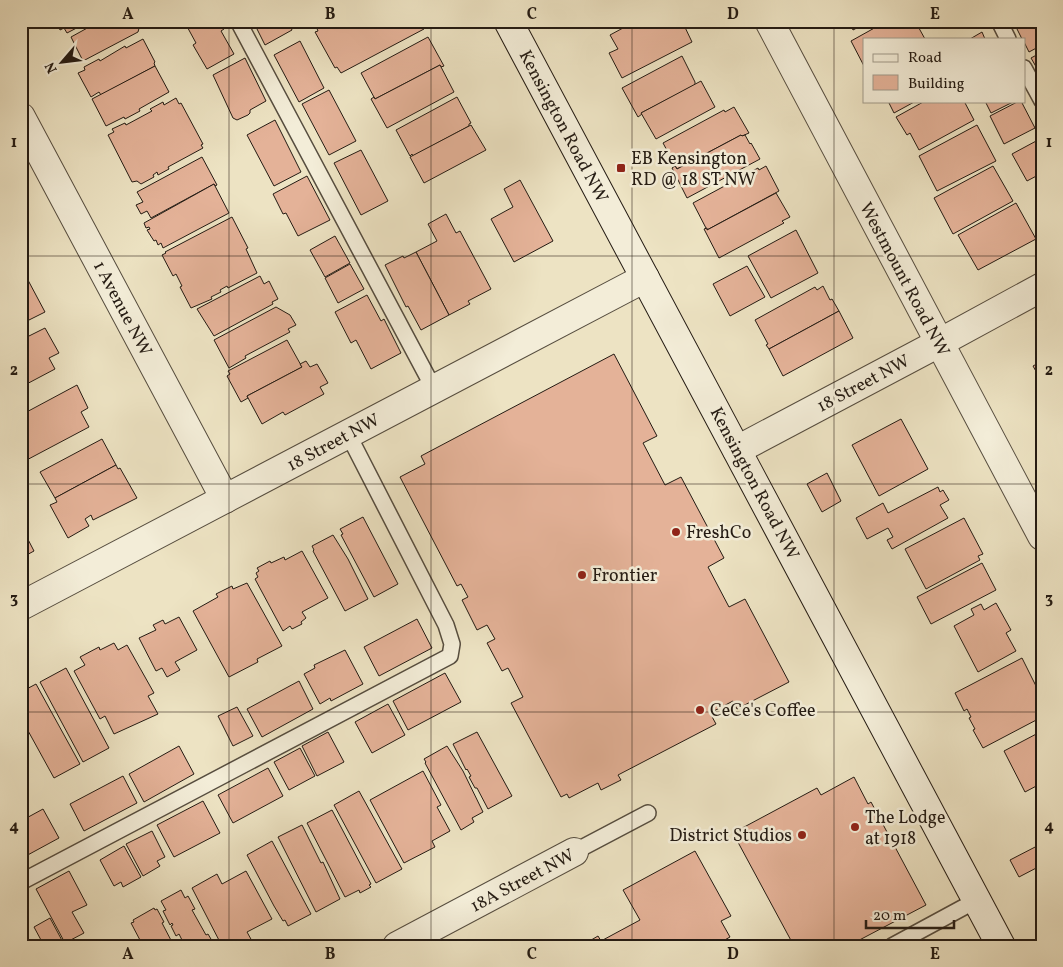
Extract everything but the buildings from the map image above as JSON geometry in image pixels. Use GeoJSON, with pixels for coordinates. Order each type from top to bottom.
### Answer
{"type":"FeatureCollection","features":[{"type":"Feature","properties":{"kind":"street","name":"Kensington Road NW"},"geometry":{"type":"LineString","coordinates":[[508,21],[1001,946]]}},
{"type":"Feature","properties":{"kind":"street","name":"Westmount Road NW"},"geometry":{"type":"LineString","coordinates":[[769,21],[1042,536]]}},
{"type":"Feature","properties":{"kind":"street","name":"1 Avenue NW"},"geometry":{"type":"LineString","coordinates":[[21,117],[225,499]]}},
{"type":"Feature","properties":{"kind":"street","name":"18 Street NW"},"geometry":{"type":"LineString","coordinates":[[21,606],[645,278]]}},
{"type":"Feature","properties":{"kind":"street","name":"18 Street NW"},"geometry":{"type":"LineString","coordinates":[[737,450],[1042,287]]}},
{"type":"Feature","properties":{"kind":"street","name":"18A Street NW"},"geometry":{"type":"LineString","coordinates":[[397,946],[574,852]]}},
{"type":"Feature","properties":{"kind":"lane"},"geometry":{"type":"LineString","coordinates":[[238,21],[434,389]]}},
{"type":"Feature","properties":{"kind":"lane"},"geometry":{"type":"LineString","coordinates":[[999,21],[1008,38]]}},
{"type":"Feature","properties":{"kind":"lane"},"geometry":{"type":"LineString","coordinates":[[1026,72],[1042,101]]}},
{"type":"Feature","properties":{"kind":"lane"},"geometry":{"type":"LineString","coordinates":[[21,882],[450,656],[452,644],[446,626],[348,434]]}},
{"type":"Feature","properties":{"kind":"lane","name":"18A Street NW"},"geometry":{"type":"LineString","coordinates":[[574,852],[648,813]]}},
{"type":"Feature","properties":{"kind":"lane"},"geometry":{"type":"LineString","coordinates":[[892,946],[977,900]]}},
{"type":"Feature","properties":{"kind":"place","name":"EB Kensington RD @ 18 ST NW"},"geometry":{"type":"Point","coordinates":[621,168]}},
{"type":"Feature","properties":{"kind":"place","name":"FreshCo"},"geometry":{"type":"Point","coordinates":[676,532]}},
{"type":"Feature","properties":{"kind":"place","name":"Frontier"},"geometry":{"type":"Point","coordinates":[582,575]}},
{"type":"Feature","properties":{"kind":"place","name":"CeCe's Coffee"},"geometry":{"type":"Point","coordinates":[700,710]}},
{"type":"Feature","properties":{"kind":"place","name":"The Lodge at 1918"},"geometry":{"type":"Point","coordinates":[855,827]}},
{"type":"Feature","properties":{"kind":"place","name":"District Studios"},"geometry":{"type":"Point","coordinates":[802,835]}}]}
